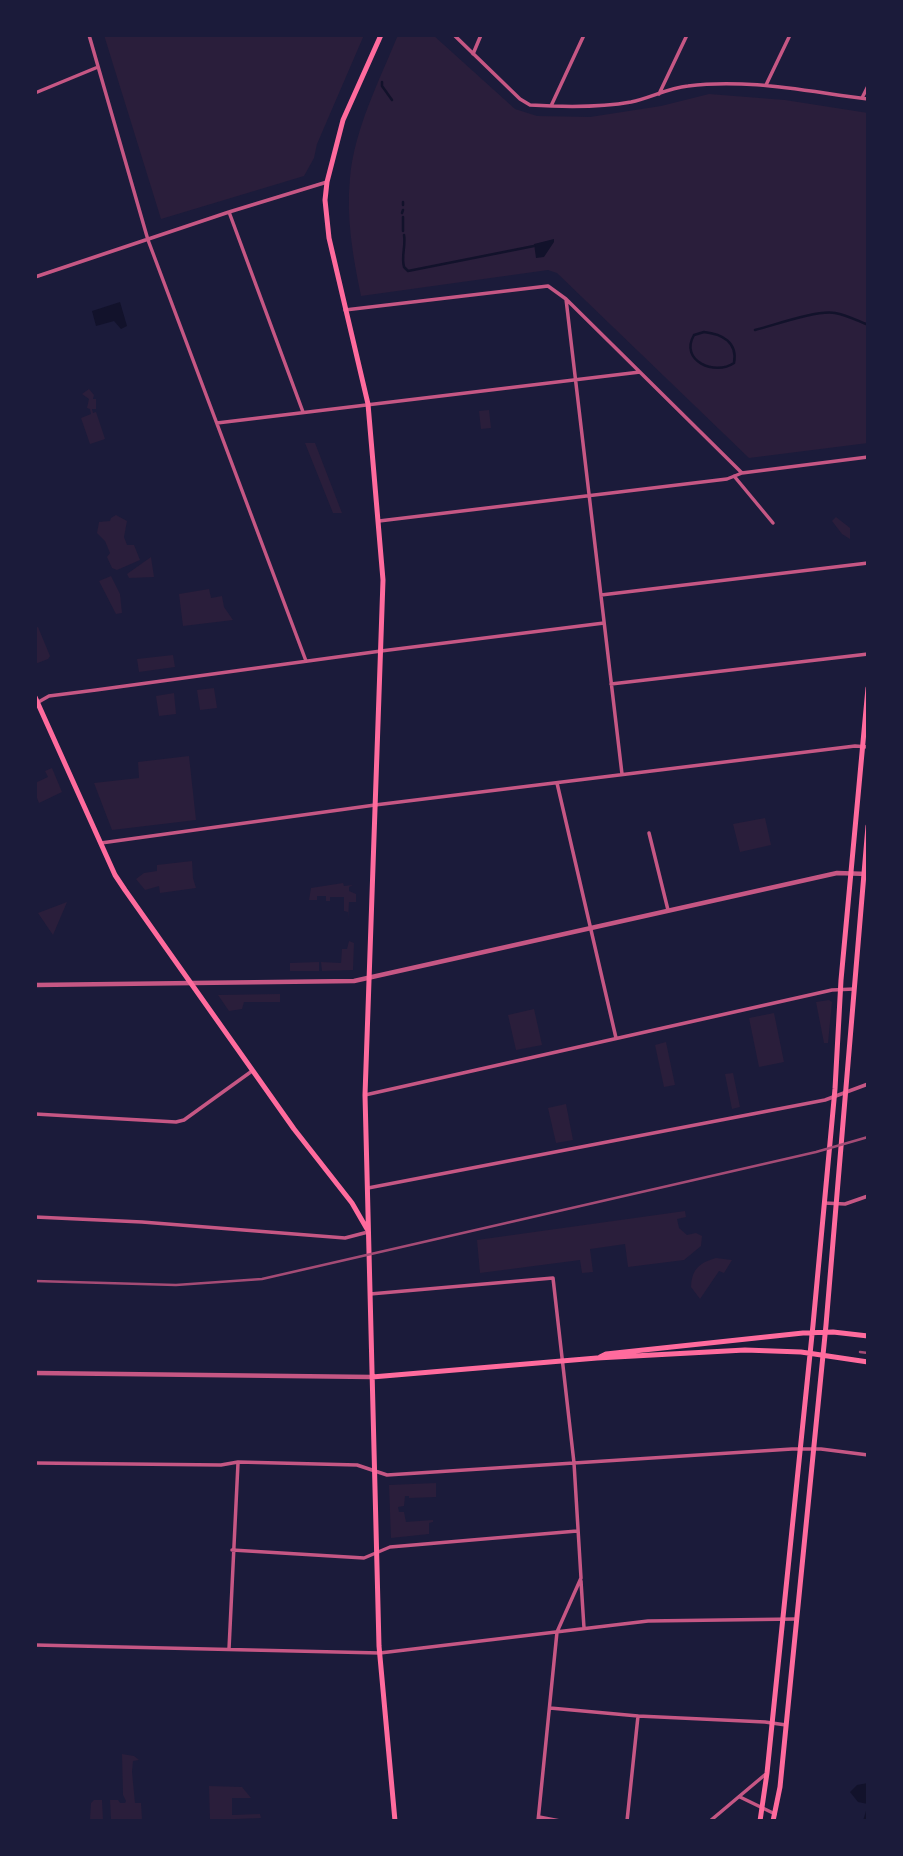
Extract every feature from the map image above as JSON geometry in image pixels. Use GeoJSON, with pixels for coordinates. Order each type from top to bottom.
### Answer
{"type":"FeatureCollection","features":[{"type":"Feature","properties":{"kind":"main road"},"geometry":{"type":"LineString","coordinates":[[381,35],[345,115],[327,182],[327,223],[368,404],[383,580],[365,1095],[380,1653],[395,1821]]}},
{"type":"Feature","properties":{"kind":"main road"},"geometry":{"type":"LineString","coordinates":[[760,1821],[810,1354],[851,873],[865,747],[868,688]]}},
{"type":"Feature","properties":{"kind":"main road"},"geometry":{"type":"LineString","coordinates":[[36,701],[125,890],[252,1071],[352,1203],[368,1232]]}},
{"type":"Feature","properties":{"kind":"main road"},"geometry":{"type":"LineString","coordinates":[[773,1821],[786,1725],[825,1332],[868,826]]}},
{"type":"Feature","properties":{"kind":"main road"},"geometry":{"type":"LineString","coordinates":[[597,1358],[606,1354],[812,1333],[868,1336]]}},
{"type":"Feature","properties":{"kind":"main road"},"geometry":{"type":"LineString","coordinates":[[372,1377],[744,1349],[868,1362]]}},
{"type":"Feature","properties":{"kind":"street"},"geometry":{"type":"LineString","coordinates":[[89,35],[148,240],[306,661]]}},
{"type":"Feature","properties":{"kind":"street"},"geometry":{"type":"LineString","coordinates":[[454,35],[520,99],[530,105],[610,105],[685,86],[712,84],[766,86],[868,99]]}},
{"type":"Feature","properties":{"kind":"street"},"geometry":{"type":"LineString","coordinates":[[473,54],[481,35]]}},
{"type":"Feature","properties":{"kind":"street"},"geometry":{"type":"LineString","coordinates":[[551,106],[584,35]]}},
{"type":"Feature","properties":{"kind":"street"},"geometry":{"type":"LineString","coordinates":[[659,94],[687,35]]}},
{"type":"Feature","properties":{"kind":"street"},"geometry":{"type":"LineString","coordinates":[[766,86],[790,35]]}},
{"type":"Feature","properties":{"kind":"street"},"geometry":{"type":"LineString","coordinates":[[35,93],[99,67]]}},
{"type":"Feature","properties":{"kind":"street"},"geometry":{"type":"LineString","coordinates":[[862,98],[868,86]]}},
{"type":"Feature","properties":{"kind":"street"},"geometry":{"type":"LineString","coordinates":[[35,277],[327,182]]}},
{"type":"Feature","properties":{"kind":"street"},"geometry":{"type":"LineString","coordinates":[[229,212],[303,412]]}},
{"type":"Feature","properties":{"kind":"street"},"geometry":{"type":"LineString","coordinates":[[345,310],[548,286],[566,299],[742,473]]}},
{"type":"Feature","properties":{"kind":"street"},"geometry":{"type":"LineString","coordinates":[[566,299],[622,774]]}},
{"type":"Feature","properties":{"kind":"street"},"geometry":{"type":"LineString","coordinates":[[217,423],[640,372]]}},
{"type":"Feature","properties":{"kind":"street"},"geometry":{"type":"LineString","coordinates":[[379,521],[727,479],[742,473],[868,457]]}},
{"type":"Feature","properties":{"kind":"street"},"geometry":{"type":"LineString","coordinates":[[734,476],[773,523]]}},
{"type":"Feature","properties":{"kind":"street"},"geometry":{"type":"LineString","coordinates":[[601,596],[868,563]]}},
{"type":"Feature","properties":{"kind":"street"},"geometry":{"type":"LineString","coordinates":[[36,701],[49,696],[306,661],[604,624]]}},
{"type":"Feature","properties":{"kind":"street"},"geometry":{"type":"LineString","coordinates":[[611,684],[868,654]]}},
{"type":"Feature","properties":{"kind":"street"},"geometry":{"type":"LineString","coordinates":[[101,843],[375,805],[865,747]]}},
{"type":"Feature","properties":{"kind":"street"},"geometry":{"type":"LineString","coordinates":[[557,783],[616,1038]]}},
{"type":"Feature","properties":{"kind":"street"},"geometry":{"type":"LineString","coordinates":[[649,833],[668,912]]}},
{"type":"Feature","properties":{"kind":"street"},"geometry":{"type":"LineString","coordinates":[[35,985],[355,981],[837,873],[866,874]]}},
{"type":"Feature","properties":{"kind":"street"},"geometry":{"type":"LineString","coordinates":[[365,1095],[616,1038],[854,989]]}},
{"type":"Feature","properties":{"kind":"street"},"geometry":{"type":"LineString","coordinates":[[35,1114],[176,1122],[184,1120],[252,1071]]}},
{"type":"Feature","properties":{"kind":"street"},"geometry":{"type":"LineString","coordinates":[[368,1188],[833,1098],[868,1084]]}},
{"type":"Feature","properties":{"kind":"street"},"geometry":{"type":"LineString","coordinates":[[824,1203],[845,1204],[868,1196]]}},
{"type":"Feature","properties":{"kind":"street"},"geometry":{"type":"LineString","coordinates":[[35,1217],[142,1222],[345,1238],[368,1232]]}},
{"type":"Feature","properties":{"kind":"street"},"geometry":{"type":"LineString","coordinates":[[370,1294],[553,1278],[574,1463],[584,1628]]}},
{"type":"Feature","properties":{"kind":"street"},"geometry":{"type":"LineString","coordinates":[[35,1373],[372,1377]]}},
{"type":"Feature","properties":{"kind":"street"},"geometry":{"type":"LineString","coordinates":[[35,1462],[357,1465],[387,1475],[800,1449],[868,1455]]}},
{"type":"Feature","properties":{"kind":"street"},"geometry":{"type":"LineString","coordinates":[[229,1649],[238,1462]]}},
{"type":"Feature","properties":{"kind":"street"},"geometry":{"type":"LineString","coordinates":[[232,1550],[364,1558],[390,1547],[578,1531]]}},
{"type":"Feature","properties":{"kind":"street"},"geometry":{"type":"LineString","coordinates":[[560,1821],[539,1819],[557,1632],[581,1578]]}},
{"type":"Feature","properties":{"kind":"street"},"geometry":{"type":"LineString","coordinates":[[35,1645],[380,1653],[648,1620],[796,1619]]}},
{"type":"Feature","properties":{"kind":"street"},"geometry":{"type":"LineString","coordinates":[[550,1708],[786,1725]]}},
{"type":"Feature","properties":{"kind":"street"},"geometry":{"type":"LineString","coordinates":[[627,1821],[638,1716]]}},
{"type":"Feature","properties":{"kind":"street"},"geometry":{"type":"LineString","coordinates":[[710,1821],[767,1773]]}},
{"type":"Feature","properties":{"kind":"street"},"geometry":{"type":"LineString","coordinates":[[740,1797],[775,1814]]}},
{"type":"Feature","properties":{"kind":"shaded area"},"geometry":{"type":"Polygon","coordinates":[[[104,35],[364,35],[317,144],[314,158],[304,176],[161,219],[104,35]]]}},
{"type":"Feature","properties":{"kind":"shaded area"},"geometry":{"type":"Polygon","coordinates":[[[398,35],[433,35],[515,109],[537,116],[590,117],[661,106],[709,94],[785,100],[868,113],[868,443],[749,458],[557,273],[548,270],[361,296],[350,223],[352,160],[369,105],[398,35]]]}},
{"type":"Feature","properties":{"kind":"shaded area"},"geometry":{"type":"Polygon","coordinates":[[[554,239],[544,257],[536,258],[534,244],[554,239]]]}},
{"type":"Feature","properties":{"kind":"shaded area"},"geometry":{"type":"Polygon","coordinates":[[[120,302],[127,326],[121,329],[114,321],[96,326],[92,311],[120,302]]]}},
{"type":"Feature","properties":{"kind":"shaded area"},"geometry":{"type":"Polygon","coordinates":[[[89,389],[94,395],[93,399],[96,399],[96,409],[92,409],[93,413],[96,412],[105,439],[90,444],[81,418],[91,414],[87,408],[89,399],[82,394],[89,389]]]}},
{"type":"Feature","properties":{"kind":"shaded area"},"geometry":{"type":"Polygon","coordinates":[[[489,410],[491,428],[481,429],[479,411],[489,410]]]}},
{"type":"Feature","properties":{"kind":"shaded area"},"geometry":{"type":"Polygon","coordinates":[[[305,443],[315,443],[342,513],[333,513],[305,443]]]}},
{"type":"Feature","properties":{"kind":"shaded area"},"geometry":{"type":"Polygon","coordinates":[[[116,515],[127,521],[124,537],[127,545],[134,545],[140,560],[117,570],[112,568],[105,541],[97,533],[99,522],[110,521],[116,515]]]}},
{"type":"Feature","properties":{"kind":"shaded area"},"geometry":{"type":"Polygon","coordinates":[[[836,517],[850,528],[850,539],[842,534],[832,521],[836,517]]]}},
{"type":"Feature","properties":{"kind":"shaded area"},"geometry":{"type":"Polygon","coordinates":[[[151,557],[154,577],[129,578],[127,574],[151,557]]]}},
{"type":"Feature","properties":{"kind":"shaded area"},"geometry":{"type":"Polygon","coordinates":[[[111,576],[120,594],[122,613],[116,614],[99,581],[111,576]]]}},
{"type":"Feature","properties":{"kind":"shaded area"},"geometry":{"type":"Polygon","coordinates":[[[209,589],[211,598],[222,596],[224,607],[233,620],[183,626],[179,594],[209,589]]]}},
{"type":"Feature","properties":{"kind":"shaded area"},"geometry":{"type":"Polygon","coordinates":[[[38,627],[50,656],[35,664],[35,628],[38,627]]]}},
{"type":"Feature","properties":{"kind":"shaded area"},"geometry":{"type":"Polygon","coordinates":[[[173,655],[175,667],[139,672],[137,659],[173,655]]]}},
{"type":"Feature","properties":{"kind":"shaded area"},"geometry":{"type":"Polygon","coordinates":[[[214,688],[217,708],[200,710],[197,690],[214,688]]]}},
{"type":"Feature","properties":{"kind":"shaded area"},"geometry":{"type":"Polygon","coordinates":[[[174,693],[176,714],[159,716],[156,696],[174,693]]]}},
{"type":"Feature","properties":{"kind":"shaded area"},"geometry":{"type":"Polygon","coordinates":[[[189,756],[196,820],[112,830],[94,783],[139,778],[138,762],[189,756]]]}},
{"type":"Feature","properties":{"kind":"shaded area"},"geometry":{"type":"Polygon","coordinates":[[[52,768],[62,792],[39,803],[35,783],[48,777],[45,771],[52,768]]]}},
{"type":"Feature","properties":{"kind":"shaded area"},"geometry":{"type":"Polygon","coordinates":[[[765,818],[771,845],[740,852],[733,824],[765,818]]]}},
{"type":"Feature","properties":{"kind":"shaded area"},"geometry":{"type":"Polygon","coordinates":[[[192,861],[196,888],[160,893],[159,886],[145,890],[136,879],[144,873],[157,871],[157,865],[192,861]]]}},
{"type":"Feature","properties":{"kind":"shaded area"},"geometry":{"type":"Polygon","coordinates":[[[343,883],[344,886],[353,885],[349,887],[349,891],[356,894],[356,902],[349,902],[348,920],[348,912],[344,911],[344,897],[330,897],[330,901],[326,901],[326,896],[317,896],[317,900],[309,900],[311,888],[343,883]]]}},
{"type":"Feature","properties":{"kind":"shaded area"},"geometry":{"type":"Polygon","coordinates":[[[67,902],[53,935],[38,913],[67,902]]]}},
{"type":"Feature","properties":{"kind":"shaded area"},"geometry":{"type":"Polygon","coordinates":[[[349,941],[354,943],[353,970],[322,971],[321,962],[341,963],[342,949],[347,949],[349,941]]]}},
{"type":"Feature","properties":{"kind":"shaded area"},"geometry":{"type":"Polygon","coordinates":[[[319,962],[319,971],[290,971],[290,963],[319,962]]]}},
{"type":"Feature","properties":{"kind":"shaded area"},"geometry":{"type":"Polygon","coordinates":[[[280,994],[280,1002],[244,1002],[242,1009],[229,1011],[218,995],[280,994]]]}},
{"type":"Feature","properties":{"kind":"shaded area"},"geometry":{"type":"Polygon","coordinates":[[[816,1002],[832,1002],[828,1043],[824,1043],[816,1002]]]}},
{"type":"Feature","properties":{"kind":"shaded area"},"geometry":{"type":"Polygon","coordinates":[[[534,1009],[542,1045],[516,1050],[508,1015],[534,1009]]]}},
{"type":"Feature","properties":{"kind":"shaded area"},"geometry":{"type":"Polygon","coordinates":[[[774,1013],[784,1062],[759,1067],[749,1018],[774,1013]]]}},
{"type":"Feature","properties":{"kind":"shaded area"},"geometry":{"type":"Polygon","coordinates":[[[666,1042],[675,1085],[664,1087],[655,1045],[666,1042]]]}},
{"type":"Feature","properties":{"kind":"shaded area"},"geometry":{"type":"Polygon","coordinates":[[[733,1073],[740,1107],[732,1109],[725,1074],[733,1073]]]}},
{"type":"Feature","properties":{"kind":"shaded area"},"geometry":{"type":"Polygon","coordinates":[[[566,1104],[573,1140],[556,1143],[548,1108],[566,1104]]]}},
{"type":"Feature","properties":{"kind":"shaded area"},"geometry":{"type":"Polygon","coordinates":[[[685,1211],[686,1217],[677,1219],[679,1228],[687,1235],[696,1233],[702,1236],[701,1246],[684,1260],[628,1267],[625,1244],[590,1249],[593,1272],[582,1273],[580,1260],[480,1273],[477,1240],[685,1211]]]}},
{"type":"Feature","properties":{"kind":"shaded area"},"geometry":{"type":"Polygon","coordinates":[[[716,1258],[732,1260],[724,1273],[719,1271],[700,1299],[691,1287],[693,1276],[701,1265],[716,1258]]]}},
{"type":"Feature","properties":{"kind":"shaded area"},"geometry":{"type":"Polygon","coordinates":[[[436,1483],[436,1497],[405,1496],[404,1506],[398,1507],[399,1512],[404,1512],[406,1522],[433,1520],[429,1523],[429,1534],[391,1538],[389,1485],[436,1483]]]}},
{"type":"Feature","properties":{"kind":"shaded area"},"geometry":{"type":"Polygon","coordinates":[[[122,1754],[134,1756],[139,1760],[133,1761],[132,1772],[135,1803],[141,1803],[142,1819],[111,1819],[110,1800],[118,1800],[120,1803],[126,1801],[123,1795],[122,1754]]]}},
{"type":"Feature","properties":{"kind":"shaded area"},"geometry":{"type":"Polygon","coordinates":[[[868,1783],[868,1804],[858,1802],[850,1792],[857,1785],[868,1783]]]}},
{"type":"Feature","properties":{"kind":"shaded area"},"geometry":{"type":"Polygon","coordinates":[[[209,1786],[242,1787],[251,1798],[232,1798],[232,1815],[260,1814],[261,1818],[210,1820],[209,1786]]]}},
{"type":"Feature","properties":{"kind":"shaded area"},"geometry":{"type":"Polygon","coordinates":[[[94,1800],[102,1800],[103,1820],[90,1820],[91,1803],[94,1800]]]}},
{"type":"Feature","properties":{"kind":"shaded area"},"geometry":{"type":"Polygon","coordinates":[[[868,1804],[868,1821],[863,1821],[868,1804]]]}},
{"type":"Feature","properties":{"kind":"waterway"},"geometry":{"type":"LineString","coordinates":[[382,82],[392,100]]}},
{"type":"Feature","properties":{"kind":"waterway"},"geometry":{"type":"LineString","coordinates":[[403,217],[403,231]]}},
{"type":"Feature","properties":{"kind":"waterway"},"geometry":{"type":"LineString","coordinates":[[404,235],[403,263],[408,271],[534,246]]}},
{"type":"Feature","properties":{"kind":"waterway"},"geometry":{"type":"LineString","coordinates":[[755,330],[827,313],[843,315],[866,324]]}},
{"type":"Feature","properties":{"kind":"waterway"},"geometry":{"type":"LineString","coordinates":[[704,332],[722,337],[731,344],[734,363],[718,368],[701,364],[695,359],[691,344],[694,335],[704,332]]}},
{"type":"Feature","properties":{"kind":"railway"},"geometry":{"type":"LineString","coordinates":[[35,1281],[176,1285],[262,1279],[816,1152],[868,1137]]}},
{"type":"Feature","properties":{"kind":"railway"},"geometry":{"type":"LineString","coordinates":[[860,1352],[868,1353]]}}]}
